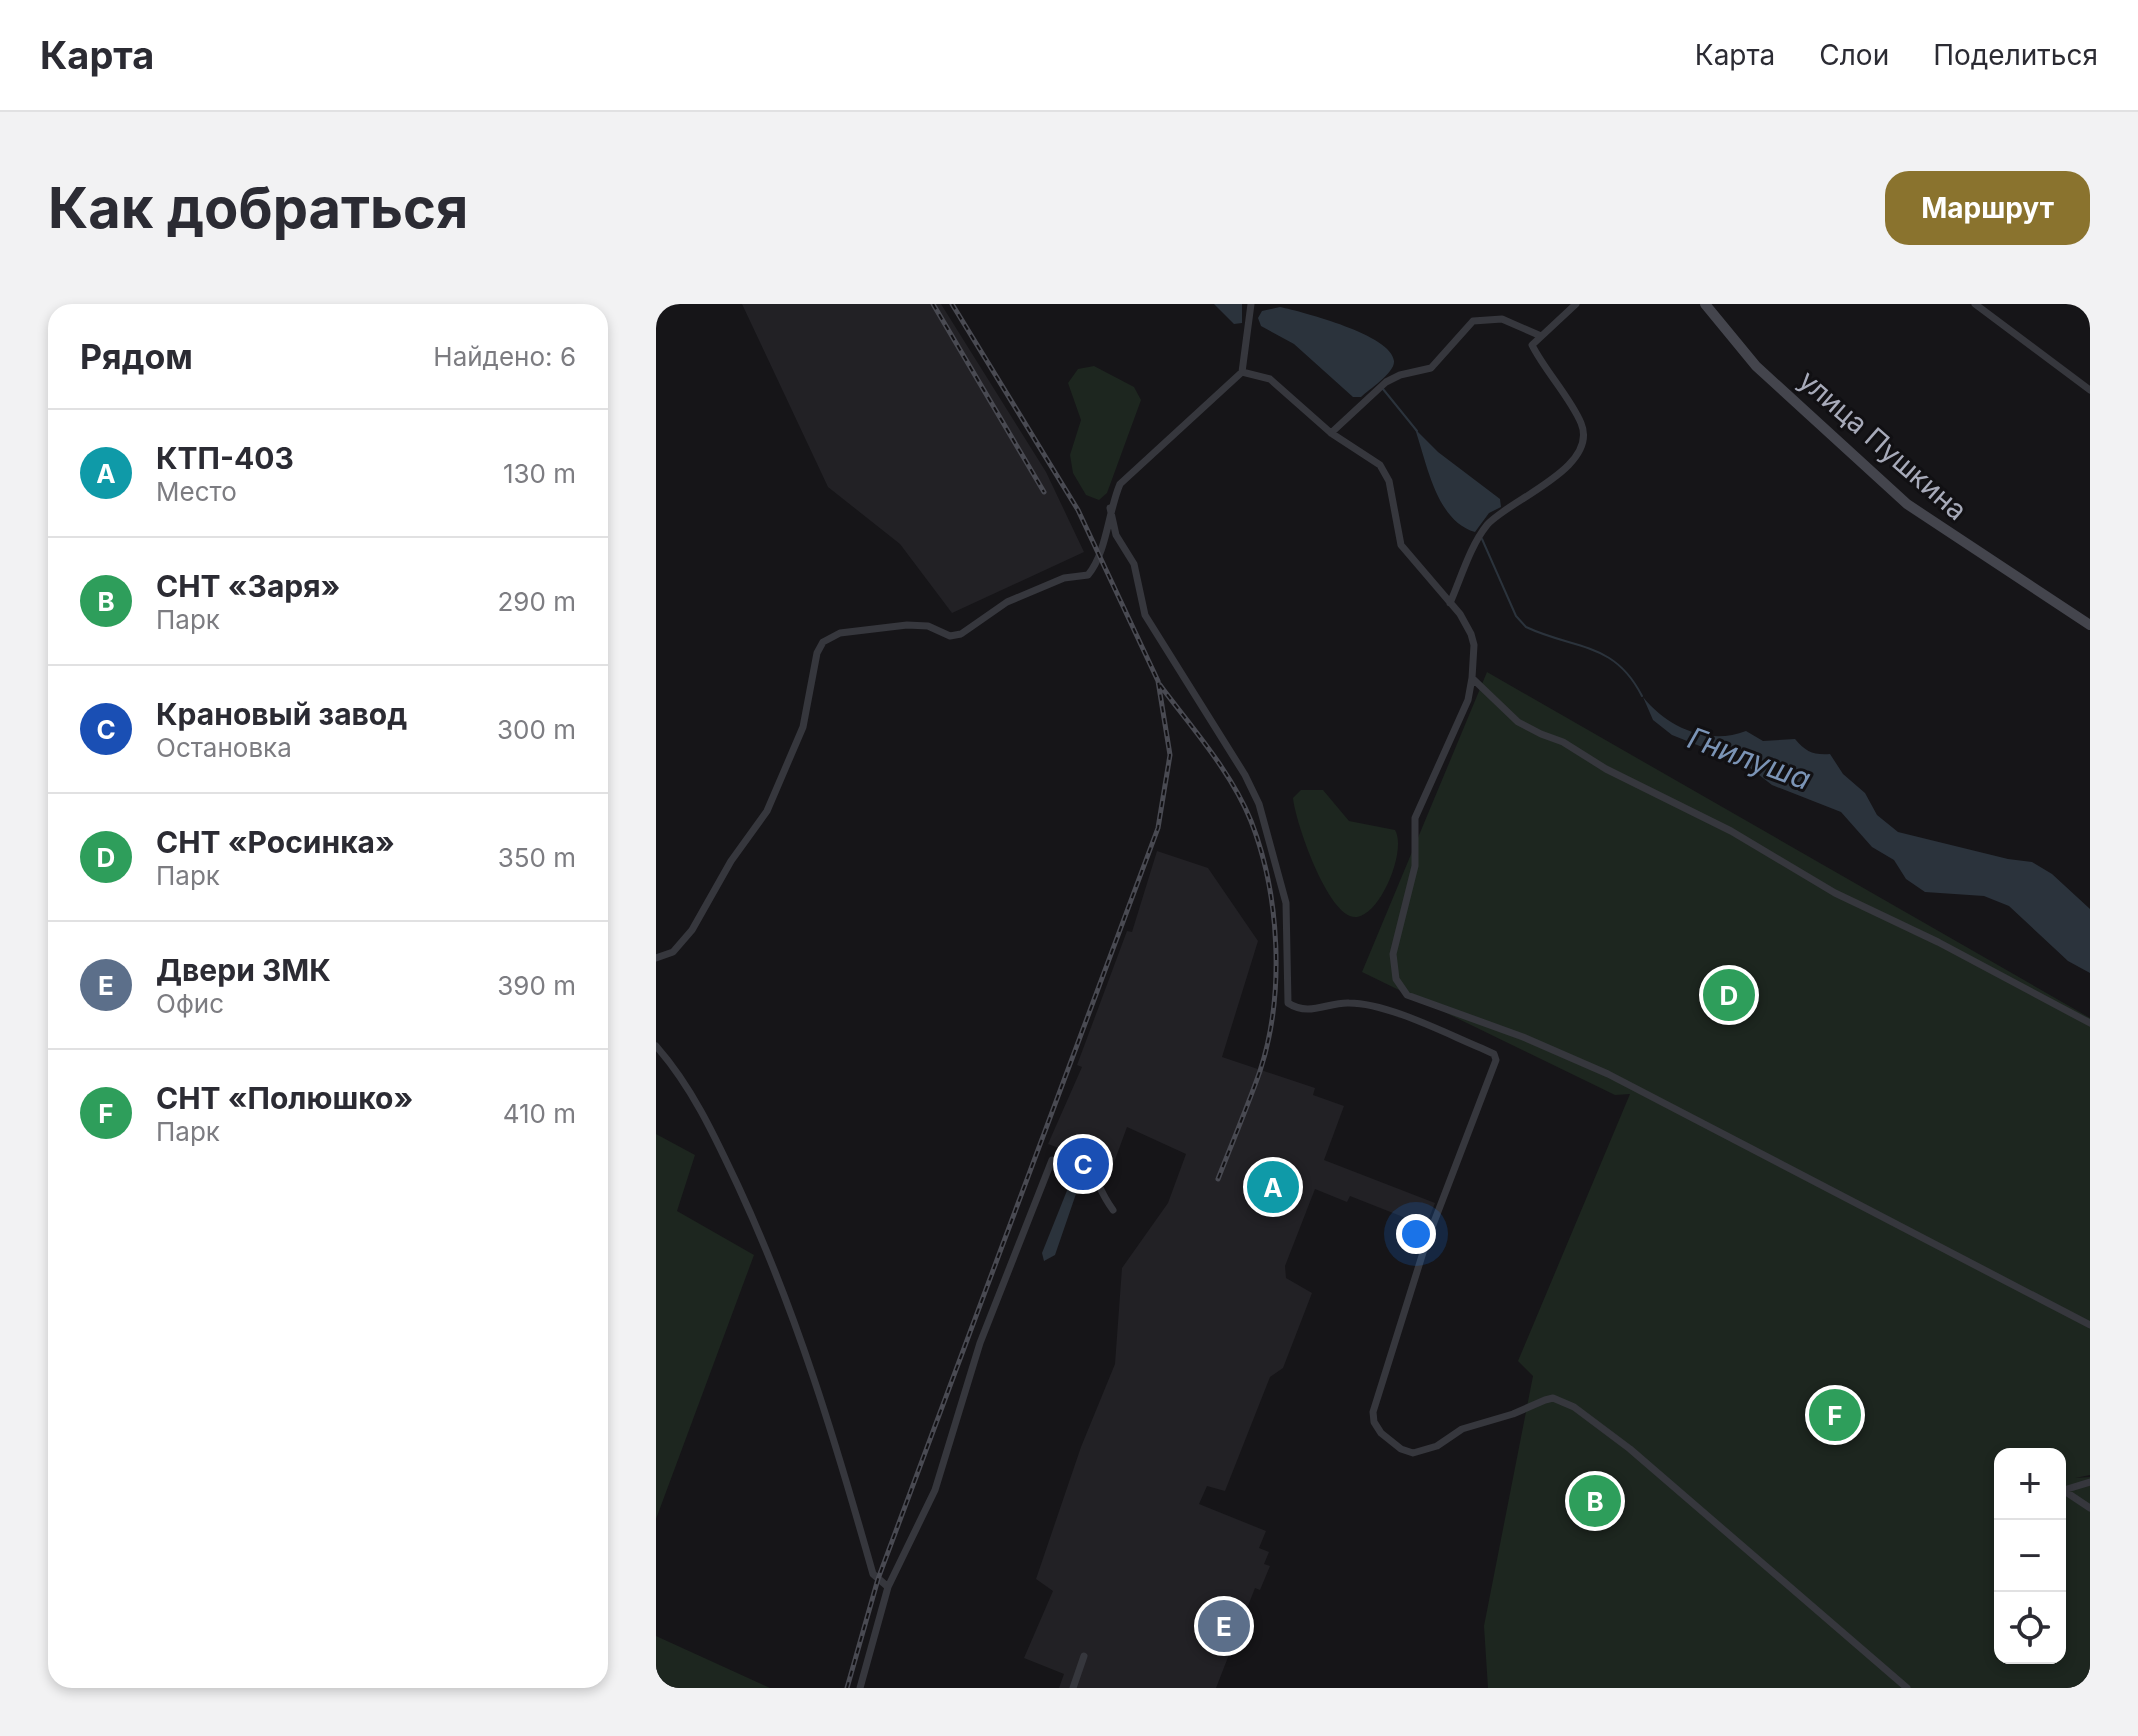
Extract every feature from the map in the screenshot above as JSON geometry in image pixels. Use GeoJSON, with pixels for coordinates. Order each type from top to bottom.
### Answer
{"type":"FeatureCollection","features":[{"type":"Feature","properties":{"kind":"main road","name":"улица Пушкина"},"geometry":{"type":"LineString","coordinates":[[1705,304],[1756,366],[1907,504],[2090,625]]}},
{"type":"Feature","properties":{"kind":"street"},"geometry":{"type":"LineString","coordinates":[[656,958],[673,952],[692,930],[731,861],[767,811],[803,727],[817,653],[823,642],[840,633],[907,625],[928,626],[950,636],[961,634],[1007,602],[1064,578],[1088,575],[1095,567],[1110,508],[1120,484],[1242,372],[1251,304]]}},
{"type":"Feature","properties":{"kind":"street"},"geometry":{"type":"LineString","coordinates":[[1450,603],[1484,529],[1550,482],[1574,458],[1582,444],[1582,424],[1532,345],[1576,304]]}},
{"type":"Feature","properties":{"kind":"street"},"geometry":{"type":"LineString","coordinates":[[1975,304],[2090,390]]}},
{"type":"Feature","properties":{"kind":"street"},"geometry":{"type":"LineString","coordinates":[[1331,433],[1386,382],[1400,375],[1431,368],[1473,321],[1502,319],[1541,336]]}},
{"type":"Feature","properties":{"kind":"street"},"geometry":{"type":"LineString","coordinates":[[1242,372],[1270,379],[1331,433],[1380,465],[1389,481],[1401,545],[1450,603],[1471,634],[1474,645],[1472,678],[1457,725],[1415,818],[1415,866],[1393,954],[1396,979],[1407,995],[1523,1037],[1608,1074],[2090,1325]]}},
{"type":"Feature","properties":{"kind":"street"},"geometry":{"type":"LineString","coordinates":[[1110,508],[1116,535],[1134,564],[1145,615],[1245,775],[1259,804],[1275,851],[1286,903],[1288,1003],[1311,1010],[1344,1002],[1377,1008],[1481,1048],[1494,1054],[1496,1060],[1409,1290],[1373,1412],[1374,1422],[1401,1449],[1413,1453],[1437,1446],[1462,1429],[1545,1400],[1553,1398],[1574,1407],[1634,1452],[1907,1688]]}},
{"type":"Feature","properties":{"kind":"street"},"geometry":{"type":"LineString","coordinates":[[1472,678],[1518,722],[1563,742],[1606,769],[1731,831],[1835,893],[1938,942],[2090,1023]]}},
{"type":"Feature","properties":{"kind":"street"},"geometry":{"type":"LineString","coordinates":[[656,1046],[675,1068],[713,1132],[766,1247],[830,1424],[873,1574],[888,1587]]}},
{"type":"Feature","properties":{"kind":"street"},"geometry":{"type":"LineString","coordinates":[[860,1688],[888,1587],[935,1490],[980,1343],[1052,1160],[1087,1166],[1098,1176],[1113,1210]]}},
{"type":"Feature","properties":{"kind":"street"},"geometry":{"type":"LineString","coordinates":[[2066,1488],[2090,1482]]}},
{"type":"Feature","properties":{"kind":"street"},"geometry":{"type":"LineString","coordinates":[[2066,1492],[2090,1508]]}},
{"type":"Feature","properties":{"kind":"street"},"geometry":{"type":"LineString","coordinates":[[1073,1688],[1084,1656]]}},
{"type":"Feature","properties":{"kind":"shaded area"},"geometry":{"type":"Polygon","coordinates":[[[742,304],[941,304],[1046,472],[1084,552],[952,613],[900,544],[828,487],[742,304]]]}},
{"type":"Feature","properties":{"kind":"shaded area"},"geometry":{"type":"Polygon","coordinates":[[[1094,366],[1134,387],[1141,400],[1107,493],[1099,500],[1086,495],[1073,473],[1070,455],[1081,420],[1068,383],[1078,369],[1094,366]]]}},
{"type":"Feature","properties":{"kind":"shaded area"},"geometry":{"type":"Polygon","coordinates":[[[1487,672],[2090,1018],[2090,1475],[2075,1478],[2090,1477],[2090,1688],[1488,1688],[1484,1626],[1533,1376],[1518,1361],[1630,1094],[1615,1095],[1362,972],[1487,672]]]}},
{"type":"Feature","properties":{"kind":"shaded area"},"geometry":{"type":"Polygon","coordinates":[[[1301,790],[1323,790],[1349,821],[1395,830],[1398,852],[1395,866],[1383,893],[1366,913],[1357,917],[1346,914],[1325,887],[1315,868],[1295,810],[1293,798],[1301,790]]]}},
{"type":"Feature","properties":{"kind":"shaded area"},"geometry":{"type":"Polygon","coordinates":[[[1157,851],[1208,868],[1258,941],[1222,1057],[1315,1088],[1313,1095],[1344,1106],[1324,1160],[1435,1203],[1426,1226],[1350,1196],[1347,1202],[1315,1189],[1285,1266],[1286,1278],[1312,1293],[1283,1368],[1270,1377],[1225,1491],[1207,1486],[1199,1504],[1266,1531],[1259,1548],[1269,1552],[1264,1564],[1270,1566],[1260,1590],[1255,1588],[1216,1688],[1059,1688],[1064,1674],[1024,1658],[1053,1591],[1036,1579],[1081,1447],[1115,1364],[1122,1268],[1168,1203],[1186,1154],[1127,1127],[1112,1168],[1048,1144],[1082,1067],[1077,1065],[1127,931],[1132,932],[1157,851]]]}},
{"type":"Feature","properties":{"kind":"shaded area"},"geometry":{"type":"Polygon","coordinates":[[[656,1134],[695,1155],[677,1211],[754,1255],[656,1519],[656,1134]]]}},
{"type":"Feature","properties":{"kind":"shaded area"},"geometry":{"type":"Polygon","coordinates":[[[656,1636],[770,1688],[656,1688],[656,1636]]]}},
{"type":"Feature","properties":{"kind":"water"},"geometry":{"type":"Polygon","coordinates":[[[1214,304],[1242,304],[1242,323],[1234,324],[1214,304]]]}},
{"type":"Feature","properties":{"kind":"water"},"geometry":{"type":"Polygon","coordinates":[[[1280,307],[1326,319],[1379,342],[1389,351],[1393,366],[1361,397],[1353,397],[1294,344],[1261,326],[1258,318],[1262,311],[1280,307]]]}},
{"type":"Feature","properties":{"kind":"water"},"geometry":{"type":"Polygon","coordinates":[[[1415,429],[1438,452],[1500,499],[1501,507],[1489,513],[1475,532],[1462,526],[1442,504],[1415,429]]]}},
{"type":"Feature","properties":{"kind":"water"},"geometry":{"type":"Polygon","coordinates":[[[1643,697],[1664,717],[1689,731],[1717,736],[1746,731],[1763,741],[1795,739],[1810,752],[1830,754],[1843,774],[1865,793],[1877,815],[1898,832],[2032,862],[2052,874],[2090,909],[2090,973],[2068,961],[2009,906],[1984,896],[1925,892],[1906,879],[1894,860],[1872,847],[1841,812],[1772,785],[1745,764],[1672,735],[1653,720],[1643,697]]]}},
{"type":"Feature","properties":{"kind":"water"},"geometry":{"type":"Polygon","coordinates":[[[1076,1181],[1078,1188],[1055,1255],[1044,1261],[1042,1253],[1070,1183],[1076,1181]]]}},
{"type":"Feature","properties":{"kind":"waterway","name":"Гнилуша"},"geometry":{"type":"LineString","coordinates":[[1383,389],[1417,431]]}},
{"type":"Feature","properties":{"kind":"waterway","name":"Гнилуша"},"geometry":{"type":"LineString","coordinates":[[1482,539],[1516,616],[1526,627],[1606,656],[1631,678],[1642,696]]}},
{"type":"Feature","properties":{"kind":"railway"},"geometry":{"type":"LineString","coordinates":[[933,304],[1044,492]]}},
{"type":"Feature","properties":{"kind":"railway"},"geometry":{"type":"LineString","coordinates":[[847,1688],[878,1579],[1158,828],[1170,755],[1158,681],[1078,510],[952,304]]}},
{"type":"Feature","properties":{"kind":"railway"},"geometry":{"type":"LineString","coordinates":[[1160,685],[1210,750],[1243,803],[1261,850],[1273,913],[1276,978],[1268,1041],[1255,1085],[1218,1179]]}},
{"type":"Feature","properties":{"kind":"place","name":"СНТ «Росинка»"},"geometry":{"type":"Point","coordinates":[1729,995]}},
{"type":"Feature","properties":{"kind":"place","name":"Крановый завод"},"geometry":{"type":"Point","coordinates":[1083,1164]}},
{"type":"Feature","properties":{"kind":"place","name":"КТП-403"},"geometry":{"type":"Point","coordinates":[1273,1187]}},
{"type":"Feature","properties":{"kind":"place","name":"СНТ «Полюшко»"},"geometry":{"type":"Point","coordinates":[1835,1415]}},
{"type":"Feature","properties":{"kind":"place","name":"СНТ «Заря»"},"geometry":{"type":"Point","coordinates":[1595,1501]}},
{"type":"Feature","properties":{"kind":"place","name":"Двери ЗМК"},"geometry":{"type":"Point","coordinates":[1224,1626]}}]}
